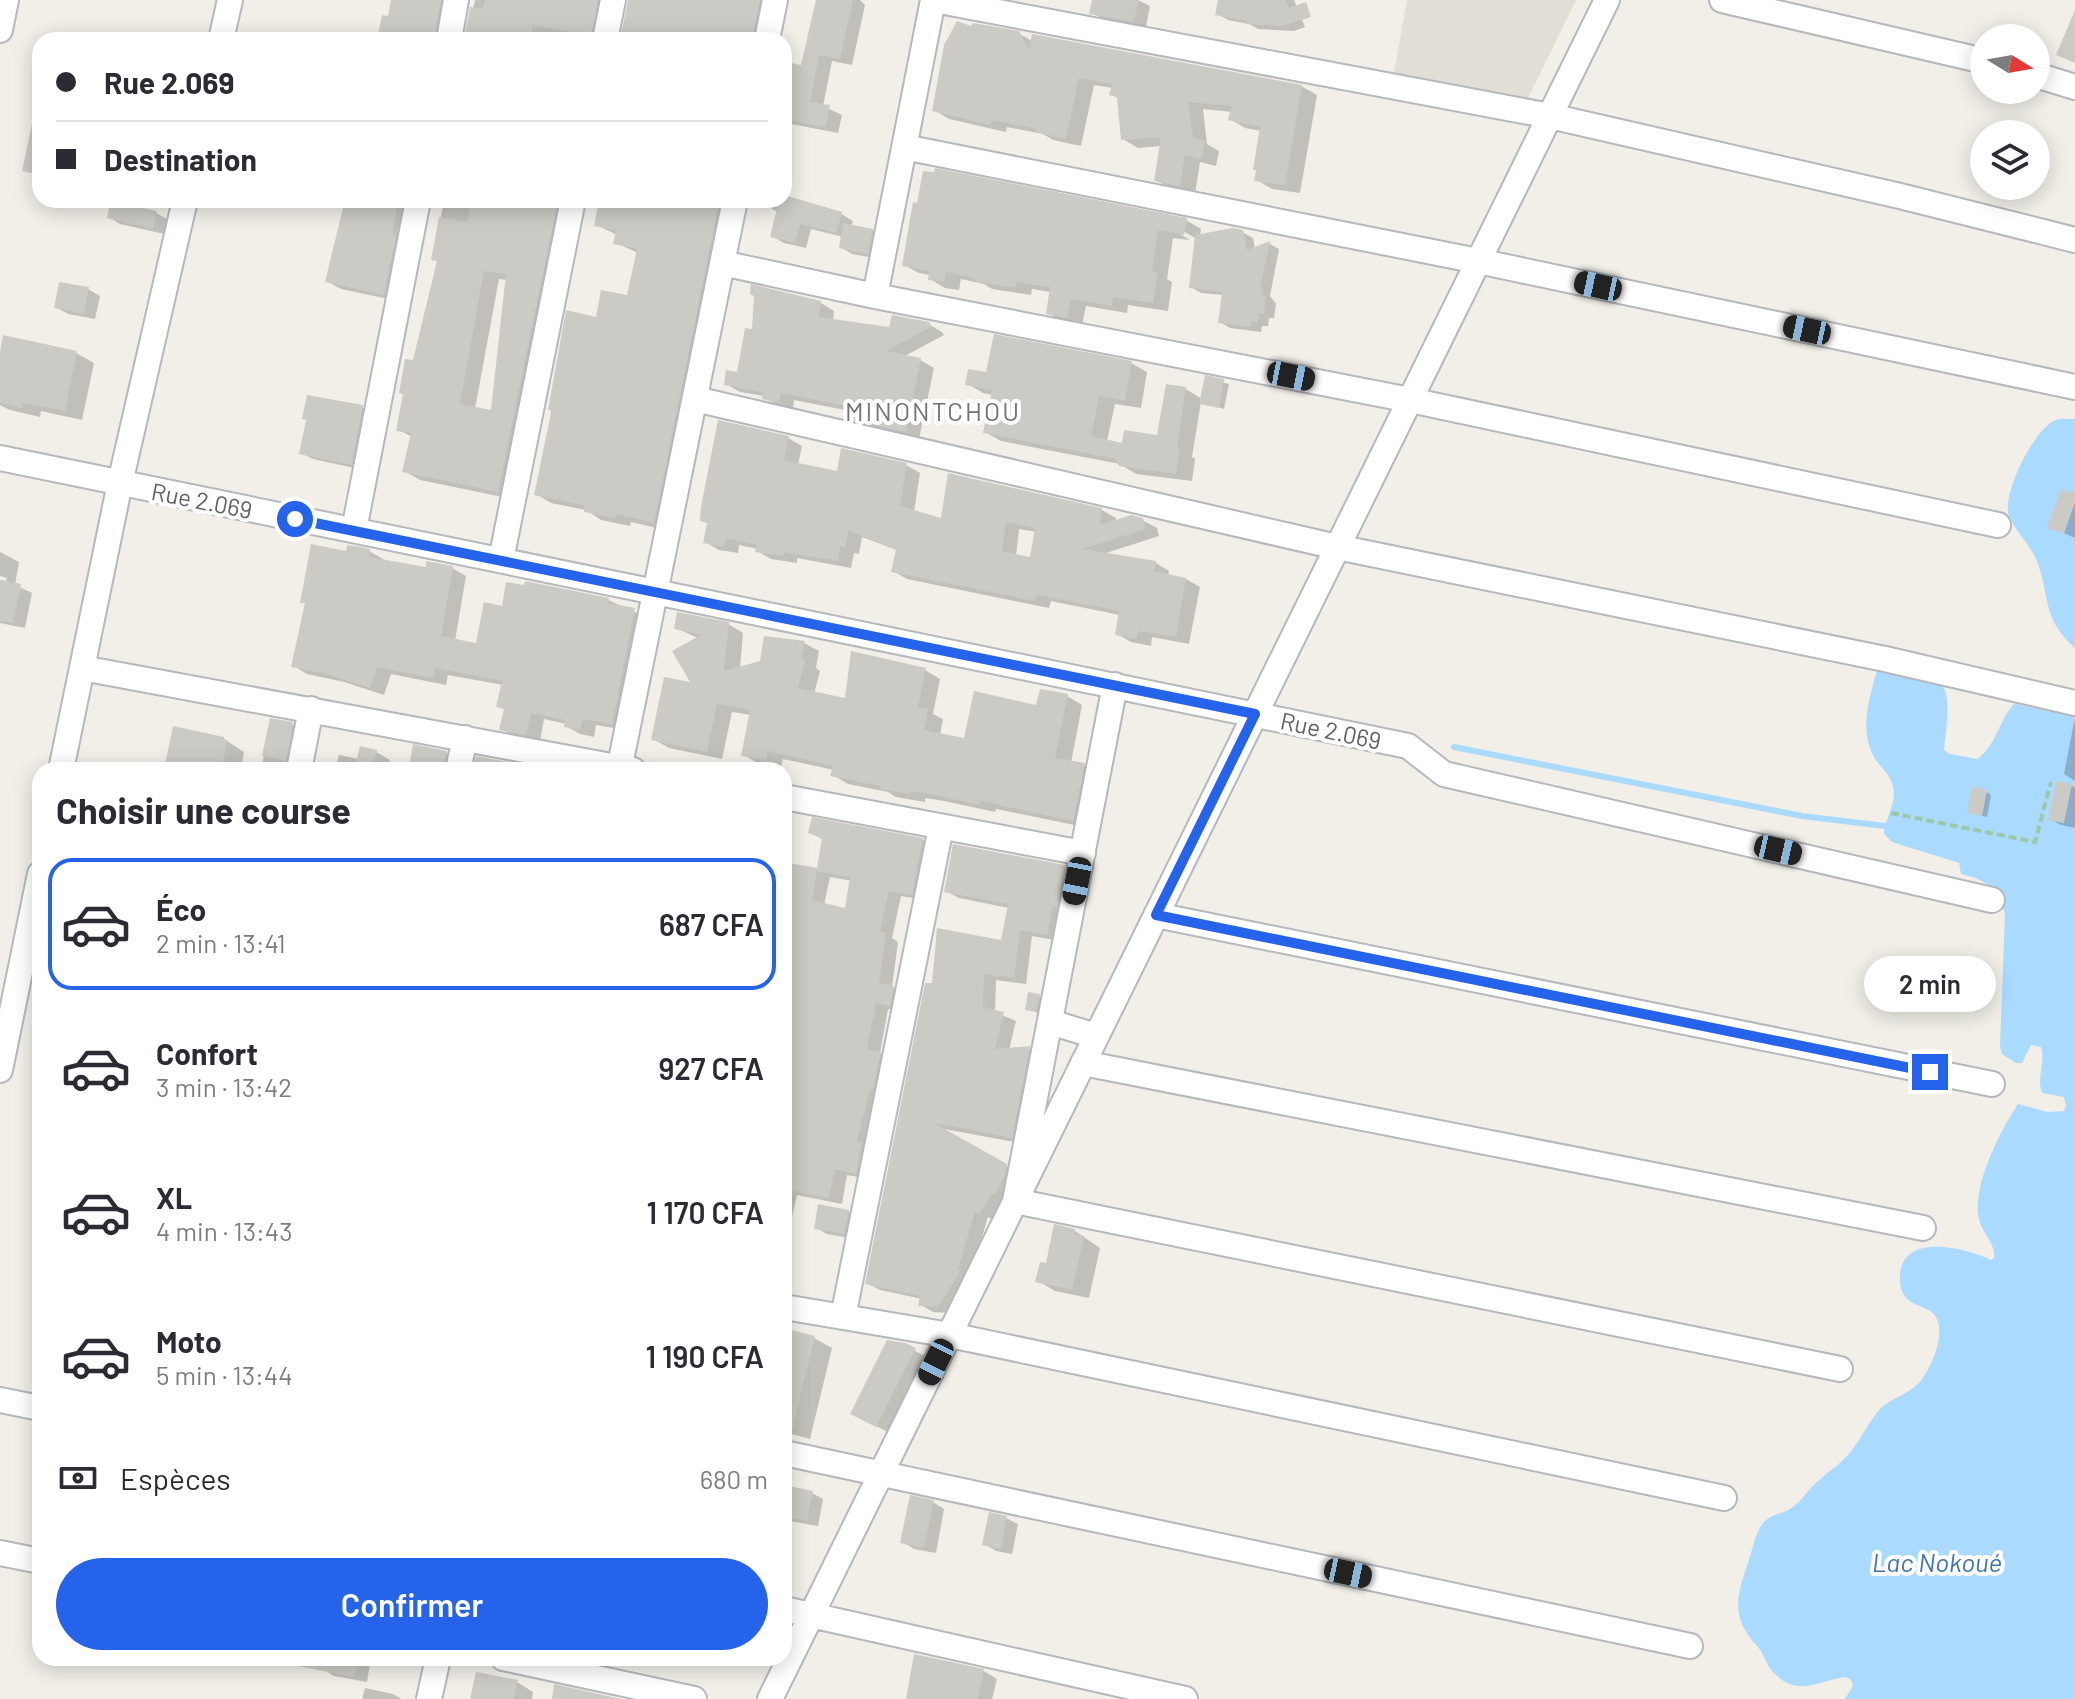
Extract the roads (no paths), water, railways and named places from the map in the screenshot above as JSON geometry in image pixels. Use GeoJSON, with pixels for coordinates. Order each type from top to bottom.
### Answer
{"type":"FeatureCollection","features":[{"type":"Feature","properties":{"kind":"street"},"geometry":{"type":"LineString","coordinates":[[0,30],[6,0]]}},
{"type":"Feature","properties":{"kind":"street"},"geometry":{"type":"LineString","coordinates":[[223,32],[230,0]]}},
{"type":"Feature","properties":{"kind":"street"},"geometry":{"type":"LineString","coordinates":[[450,32],[456,0]]}},
{"type":"Feature","properties":{"kind":"street"},"geometry":{"type":"LineString","coordinates":[[607,32],[613,0]]}},
{"type":"Feature","properties":{"kind":"street"},"geometry":{"type":"LineString","coordinates":[[769,32],[775,0]]}},
{"type":"Feature","properties":{"kind":"street"},"geometry":{"type":"LineString","coordinates":[[875,296],[934,0],[1550,116],[1900,196],[2075,240]]}},
{"type":"Feature","properties":{"kind":"street"},"geometry":{"type":"LineString","coordinates":[[792,1654],[1607,0]]}},
{"type":"Feature","properties":{"kind":"street"},"geometry":{"type":"LineString","coordinates":[[1722,0],[1970,58]]}},
{"type":"Feature","properties":{"kind":"street"},"geometry":{"type":"LineString","coordinates":[[2050,79],[2075,87]]}},
{"type":"Feature","properties":{"kind":"street"},"geometry":{"type":"LineString","coordinates":[[904,147],[1478,261],[2075,387]]}},
{"type":"Feature","properties":{"kind":"street"},"geometry":{"type":"LineString","coordinates":[[63,762],[120,483],[183,208]]}},
{"type":"Feature","properties":{"kind":"street"},"geometry":{"type":"LineString","coordinates":[[354,530],[416,208]]}},
{"type":"Feature","properties":{"kind":"street"},"geometry":{"type":"LineString","coordinates":[[501,560],[571,208]]}},
{"type":"Feature","properties":{"kind":"street"},"geometry":{"type":"LineString","coordinates":[[626,762],[655,592],[733,208]]}},
{"type":"Feature","properties":{"kind":"street"},"geometry":{"type":"LineString","coordinates":[[722,263],[875,296],[1410,400],[1998,525]]}},
{"type":"Feature","properties":{"kind":"street"},"geometry":{"type":"LineString","coordinates":[[695,399],[1337,547],[1885,659],[2075,703]]}},
{"type":"Feature","properties":{"kind":"street","name":"Rue 2.069"},"geometry":{"type":"LineString","coordinates":[[0,458],[1408,746],[1444,774],[1992,900]]}},
{"type":"Feature","properties":{"kind":"street"},"geometry":{"type":"LineString","coordinates":[[82,668],[589,762]]}},
{"type":"Feature","properties":{"kind":"street"},"geometry":{"type":"LineString","coordinates":[[1015,1201],[1115,685]]}},
{"type":"Feature","properties":{"kind":"street"},"geometry":{"type":"LineString","coordinates":[[301,762],[311,709]]}},
{"type":"Feature","properties":{"kind":"street"},"geometry":{"type":"LineString","coordinates":[[460,762],[465,738]]}},
{"type":"Feature","properties":{"kind":"street"},"geometry":{"type":"LineString","coordinates":[[792,799],[1083,853]]}},
{"type":"Feature","properties":{"kind":"street"},"geometry":{"type":"LineString","coordinates":[[843,1317],[941,827]]}},
{"type":"Feature","properties":{"kind":"street"},"geometry":{"type":"LineString","coordinates":[[0,1070],[32,913]]}},
{"type":"Feature","properties":{"kind":"street"},"geometry":{"type":"LineString","coordinates":[[1156,915],[1992,1084]]}},
{"type":"Feature","properties":{"kind":"street"},"geometry":{"type":"LineString","coordinates":[[1050,1022],[1096,1036]]}},
{"type":"Feature","properties":{"kind":"street"},"geometry":{"type":"LineString","coordinates":[[1083,1063],[1923,1228]]}},
{"type":"Feature","properties":{"kind":"street"},"geometry":{"type":"LineString","coordinates":[[1015,1201],[1840,1369]]}},
{"type":"Feature","properties":{"kind":"street"},"geometry":{"type":"LineString","coordinates":[[792,1308],[950,1335],[1724,1498]]}},
{"type":"Feature","properties":{"kind":"street"},"geometry":{"type":"LineString","coordinates":[[0,1400],[32,1406]]}},
{"type":"Feature","properties":{"kind":"street"},"geometry":{"type":"LineString","coordinates":[[792,1455],[1690,1646]]}},
{"type":"Feature","properties":{"kind":"street"},"geometry":{"type":"LineString","coordinates":[[0,1553],[32,1559]]}},
{"type":"Feature","properties":{"kind":"street"},"geometry":{"type":"LineString","coordinates":[[792,1611],[1185,1699]]}},
{"type":"Feature","properties":{"kind":"street"},"geometry":{"type":"LineString","coordinates":[[429,1699],[436,1666]]}},
{"type":"Feature","properties":{"kind":"street"},"geometry":{"type":"LineString","coordinates":[[577,1666],[614,1670],[694,1699]]}},
{"type":"Feature","properties":{"kind":"street"},"geometry":{"type":"LineString","coordinates":[[770,1699],[786,1666]]}},
{"type":"Feature","properties":{"kind":"water"},"geometry":{"type":"Polygon","coordinates":[[[2075,419],[2075,648],[2052,618],[2038,564],[2012,522],[2008,506],[2015,478],[2039,435],[2056,420],[2075,419]]]}},
{"type":"Feature","properties":{"kind":"water","name":"Lac Nokoué"},"geometry":{"type":"Polygon","coordinates":[[[1883,668],[1927,678],[1944,688],[1947,725],[1944,750],[1950,754],[1977,759],[1989,747],[2014,704],[2075,716],[2075,1699],[1845,1699],[1853,1686],[1846,1677],[1808,1686],[1791,1685],[1782,1680],[1748,1635],[1739,1614],[1739,1593],[1763,1523],[1799,1502],[1849,1454],[1882,1407],[1914,1387],[1929,1367],[1938,1344],[1938,1322],[1930,1311],[1904,1296],[1900,1275],[1904,1262],[1912,1253],[1923,1248],[1937,1247],[1966,1251],[1991,1260],[1994,1258],[1978,1210],[1982,1178],[1995,1145],[2018,1104],[2048,1112],[2064,1111],[2066,1106],[2064,1097],[2042,1093],[2041,1047],[2031,1045],[2022,1063],[2016,1063],[2002,1054],[2005,915],[1996,892],[1977,879],[1961,874],[1959,863],[1892,842],[1884,834],[1893,786],[1873,755],[1866,723],[1877,670],[1883,668]]]}},
{"type":"Feature","properties":{"kind":"waterway"},"geometry":{"type":"LineString","coordinates":[[1454,747],[1802,816],[1885,826]]}},
{"type":"Feature","properties":{"kind":"district","name":"MINONTCHOU"},"geometry":{"type":"Point","coordinates":[933,410]}}]}
